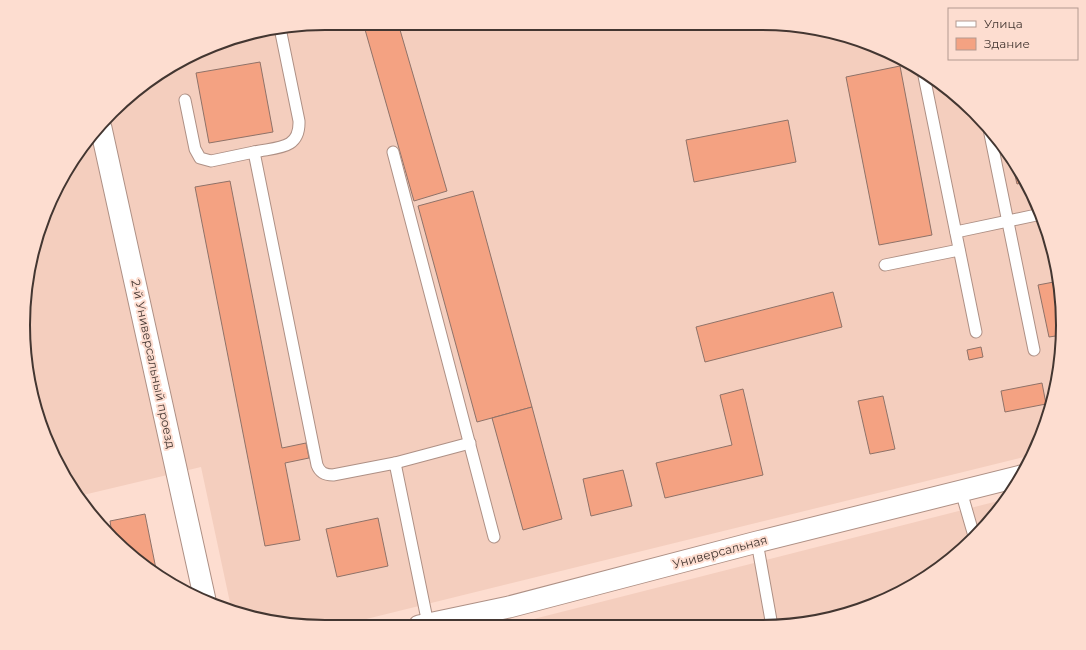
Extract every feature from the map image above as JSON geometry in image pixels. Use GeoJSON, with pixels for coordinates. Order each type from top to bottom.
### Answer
{"type":"FeatureCollection","features":[{"type":"Feature","properties":{"kind":"street","name":"2-й Универсальный проезд"},"geometry":{"type":"LineString","coordinates":[[102,132],[204,594]]}},
{"type":"Feature","properties":{"kind":"street","name":"Универсальная"},"geometry":{"type":"LineString","coordinates":[[447,620],[509,607],[757,542],[1012,478]]}},
{"type":"Feature","properties":{"kind":"lane"},"geometry":{"type":"LineString","coordinates":[[185,100],[195,149],[200,158],[211,161],[287,145],[294,142],[298,135],[299,121],[282,34]]}},
{"type":"Feature","properties":{"kind":"lane"},"geometry":{"type":"LineString","coordinates":[[925,80],[976,332]]}},
{"type":"Feature","properties":{"kind":"lane"},"geometry":{"type":"LineString","coordinates":[[991,140],[1034,350]]}},
{"type":"Feature","properties":{"kind":"lane"},"geometry":{"type":"LineString","coordinates":[[254,152],[319,470],[328,475],[333,475],[395,463],[470,444]]}},
{"type":"Feature","properties":{"kind":"lane"},"geometry":{"type":"LineString","coordinates":[[393,152],[494,537]]}},
{"type":"Feature","properties":{"kind":"lane"},"geometry":{"type":"LineString","coordinates":[[956,232],[1035,215]]}},
{"type":"Feature","properties":{"kind":"lane"},"geometry":{"type":"LineString","coordinates":[[885,265],[959,250]]}},
{"type":"Feature","properties":{"kind":"lane"},"geometry":{"type":"LineString","coordinates":[[395,463],[422,620]]}},
{"type":"Feature","properties":{"kind":"lane"},"geometry":{"type":"LineString","coordinates":[[962,491],[973,531]]}},
{"type":"Feature","properties":{"kind":"lane"},"geometry":{"type":"LineString","coordinates":[[757,542],[771,619]]}},
{"type":"Feature","properties":{"kind":"lane"},"geometry":{"type":"LineString","coordinates":[[491,620],[509,607]]}},
{"type":"Feature","properties":{"kind":"shaded area"},"geometry":{"type":"Polygon","coordinates":[[[325,30],[761,30],[800,33],[837,40],[874,52],[909,70],[941,91],[970,116],[995,145],[1026,195],[1034,212],[1046,249],[1055,306],[1056,325],[1053,364],[1046,401],[1034,438],[1025,457],[362,620],[325,620],[286,617],[249,610],[230,604],[201,467],[84,495],[60,455],[52,438],[40,401],[31,344],[30,325],[33,286],[40,249],[52,212],[70,177],[91,145],[103,130],[130,103],[145,91],[177,70],[212,52],[249,40],[286,33],[325,30]]]}},
{"type":"Feature","properties":{"kind":"shaded area"},"geometry":{"type":"Polygon","coordinates":[[[998,501],[970,534],[941,559],[925,570],[874,598],[837,610],[800,617],[761,620],[530,620],[998,501]]]}},
{"type":"Feature","properties":{"kind":"building"},"geometry":{"type":"Polygon","coordinates":[[[365,30],[400,30],[447,191],[414,201],[365,30]]]}},
{"type":"Feature","properties":{"kind":"building"},"geometry":{"type":"Polygon","coordinates":[[[260,62],[273,132],[209,143],[196,73],[260,62]]]}},
{"type":"Feature","properties":{"kind":"building"},"geometry":{"type":"Polygon","coordinates":[[[900,66],[932,235],[879,245],[846,77],[900,66]]]}},
{"type":"Feature","properties":{"kind":"building"},"geometry":{"type":"Polygon","coordinates":[[[788,120],[796,162],[694,182],[686,140],[788,120]]]}},
{"type":"Feature","properties":{"kind":"building"},"geometry":{"type":"Polygon","coordinates":[[[230,181],[282,448],[306,443],[309,458],[285,463],[300,540],[265,546],[195,187],[230,181]]]}},
{"type":"Feature","properties":{"kind":"building"},"geometry":{"type":"Polygon","coordinates":[[[473,191],[532,407],[477,422],[418,206],[473,191]]]}},
{"type":"Feature","properties":{"kind":"building"},"geometry":{"type":"Polygon","coordinates":[[[1052,282],[1055,306],[1055,336],[1049,337],[1038,285],[1052,282]]]}},
{"type":"Feature","properties":{"kind":"building"},"geometry":{"type":"Polygon","coordinates":[[[833,292],[842,327],[705,362],[696,327],[833,292]]]}},
{"type":"Feature","properties":{"kind":"building"},"geometry":{"type":"Polygon","coordinates":[[[981,347],[983,357],[969,360],[967,350],[981,347]]]}},
{"type":"Feature","properties":{"kind":"building"},"geometry":{"type":"Polygon","coordinates":[[[1042,383],[1046,402],[1045,404],[1005,412],[1001,391],[1042,383]]]}},
{"type":"Feature","properties":{"kind":"building"},"geometry":{"type":"Polygon","coordinates":[[[743,389],[763,475],[665,498],[656,463],[732,445],[720,395],[743,389]]]}},
{"type":"Feature","properties":{"kind":"building"},"geometry":{"type":"Polygon","coordinates":[[[883,396],[895,449],[870,454],[858,401],[883,396]]]}},
{"type":"Feature","properties":{"kind":"building"},"geometry":{"type":"Polygon","coordinates":[[[532,407],[562,519],[523,530],[492,418],[532,407]]]}},
{"type":"Feature","properties":{"kind":"building"},"geometry":{"type":"Polygon","coordinates":[[[623,470],[632,506],[591,516],[583,479],[623,470]]]}},
{"type":"Feature","properties":{"kind":"building"},"geometry":{"type":"Polygon","coordinates":[[[145,514],[155,566],[130,547],[116,534],[111,529],[110,521],[145,514]]]}},
{"type":"Feature","properties":{"kind":"building"},"geometry":{"type":"Polygon","coordinates":[[[378,518],[388,566],[337,577],[326,529],[378,518]]]}}]}
